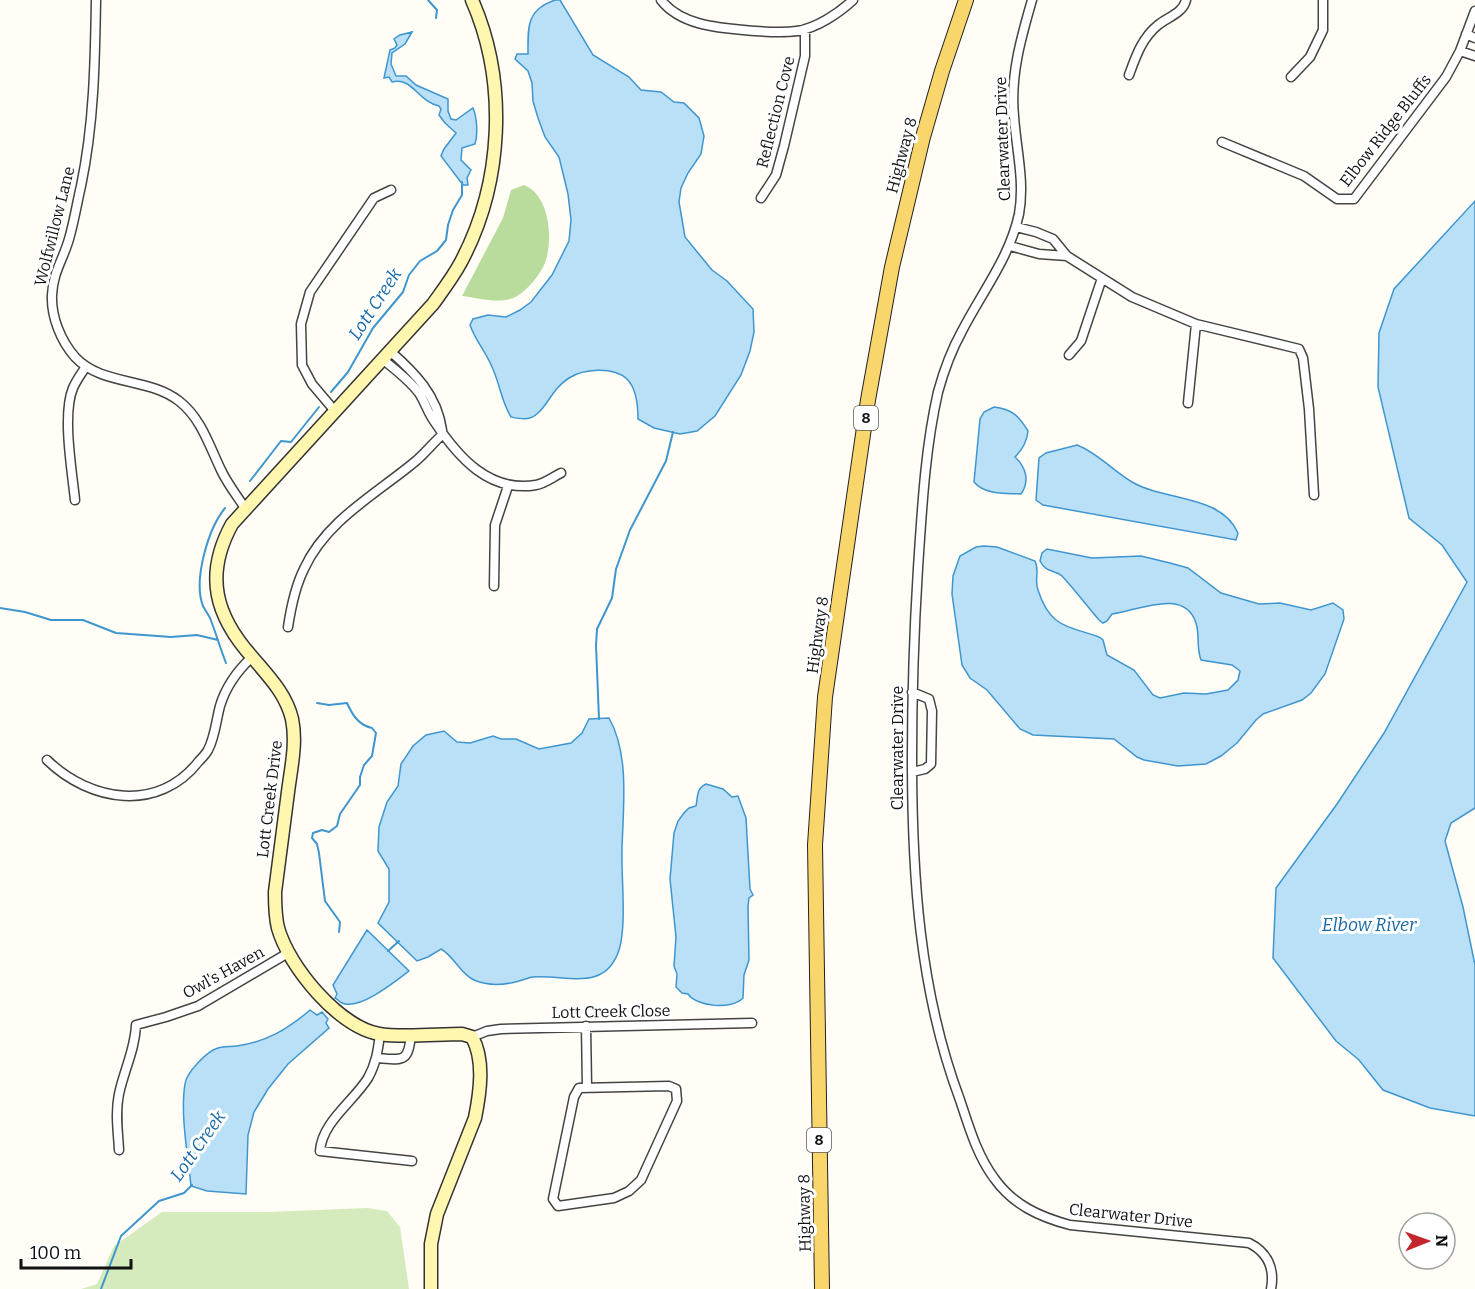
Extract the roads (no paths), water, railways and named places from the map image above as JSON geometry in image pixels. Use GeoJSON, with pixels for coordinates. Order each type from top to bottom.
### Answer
{"type":"FeatureCollection","features":[{"type":"Feature","properties":{"kind":"main road","name":"Highway 8"},"geometry":{"type":"LineString","coordinates":[[822,1289],[815,845],[825,697],[868,400],[892,267],[922,137],[966,0]]}},
{"type":"Feature","properties":{"kind":"street","name":"Wolfwillow Lane"},"geometry":{"type":"LineString","coordinates":[[86,368],[73,354],[60,334],[54,316],[52,297],[54,274],[69,240],[90,131],[96,0]]}},
{"type":"Feature","properties":{"kind":"street","name":"Lott Creek Drive"},"geometry":{"type":"LineString","coordinates":[[472,0],[484,33],[493,81],[495,130],[490,180],[478,223],[460,263],[433,304],[232,524],[220,549],[217,566],[217,592],[229,625],[285,698],[292,719],[294,744],[275,892],[275,912],[288,953],[315,991],[351,1023],[380,1034],[462,1034],[472,1037]]}},
{"type":"Feature","properties":{"kind":"street"},"geometry":{"type":"LineString","coordinates":[[661,0],[666,7],[688,19],[716,28],[772,32],[796,32],[805,29],[822,22],[853,0]]}},
{"type":"Feature","properties":{"kind":"street","name":"Clearwater Drive"},"geometry":{"type":"LineString","coordinates":[[1032,0],[1016,58],[1013,87],[1013,115],[1021,179],[1021,202],[1016,227],[1010,246],[946,363],[932,425],[923,507],[912,650],[913,865],[920,933],[934,1013],[948,1070],[972,1135],[982,1159],[1006,1193],[1044,1219],[1070,1225],[1249,1243],[1259,1248],[1269,1259],[1272,1276],[1271,1289]]}},
{"type":"Feature","properties":{"kind":"street"},"geometry":{"type":"LineString","coordinates":[[1129,75],[1145,38],[1157,26],[1180,10],[1186,0]]}},
{"type":"Feature","properties":{"kind":"street"},"geometry":{"type":"LineString","coordinates":[[1291,77],[1310,57],[1323,30],[1323,0]]}},
{"type":"Feature","properties":{"kind":"street","name":"Elbow Ridge Bluffs"},"geometry":{"type":"LineString","coordinates":[[1222,142],[1304,176],[1337,199],[1354,199],[1446,77],[1471,36],[1475,11]]}},
{"type":"Feature","properties":{"kind":"street","name":"Reflection Cove"},"geometry":{"type":"LineString","coordinates":[[761,198],[776,175],[784,146],[805,56],[805,29]]}},
{"type":"Feature","properties":{"kind":"street"},"geometry":{"type":"LineString","coordinates":[[1460,51],[1475,56]]}},
{"type":"Feature","properties":{"kind":"street"},"geometry":{"type":"LineString","coordinates":[[334,410],[312,384],[302,365],[301,324],[310,292],[374,198],[391,190]]}},
{"type":"Feature","properties":{"kind":"street"},"geometry":{"type":"LineString","coordinates":[[1016,227],[1053,239],[1067,256],[1132,297],[1196,324],[1299,349],[1303,358],[1309,409],[1314,495]]}},
{"type":"Feature","properties":{"kind":"street"},"geometry":{"type":"LineString","coordinates":[[1010,246],[1039,254],[1067,256]]}},
{"type":"Feature","properties":{"kind":"street"},"geometry":{"type":"LineString","coordinates":[[1069,355],[1081,340],[1102,278]]}},
{"type":"Feature","properties":{"kind":"street"},"geometry":{"type":"LineString","coordinates":[[1188,403],[1196,324]]}},
{"type":"Feature","properties":{"kind":"street"},"geometry":{"type":"LineString","coordinates":[[386,355],[418,376],[427,388],[440,416],[443,434],[464,460],[486,477],[508,486],[538,485],[561,473]]}},
{"type":"Feature","properties":{"kind":"street"},"geometry":{"type":"LineString","coordinates":[[75,500],[69,406],[73,388],[86,368],[102,375],[156,389],[178,400],[197,419],[222,472],[245,508]]}},
{"type":"Feature","properties":{"kind":"street"},"geometry":{"type":"LineString","coordinates":[[288,627],[292,603],[304,568],[321,541],[344,517],[418,459],[443,434]]}},
{"type":"Feature","properties":{"kind":"street"},"geometry":{"type":"LineString","coordinates":[[494,586],[495,525],[508,486]]}},
{"type":"Feature","properties":{"kind":"street"},"geometry":{"type":"LineString","coordinates":[[47,760],[61,773],[113,795],[143,796],[167,789],[193,771],[208,752],[224,694],[237,672],[252,657]]}},
{"type":"Feature","properties":{"kind":"street"},"geometry":{"type":"LineString","coordinates":[[912,692],[929,699],[932,721],[931,764],[925,769],[912,772]]}},
{"type":"Feature","properties":{"kind":"street","name":"Owl's Haven"},"geometry":{"type":"LineString","coordinates":[[119,1150],[116,1119],[119,1094],[135,1041],[136,1025],[198,1006],[288,953]]}},
{"type":"Feature","properties":{"kind":"street","name":"Lott Creek Close"},"geometry":{"type":"LineString","coordinates":[[472,1037],[492,1030],[752,1023]]}},
{"type":"Feature","properties":{"kind":"street"},"geometry":{"type":"LineString","coordinates":[[586,1026],[587,1087]]}},
{"type":"Feature","properties":{"kind":"street"},"geometry":{"type":"LineString","coordinates":[[380,1034],[377,1058],[369,1077],[325,1133],[320,1151],[412,1161]]}},
{"type":"Feature","properties":{"kind":"street"},"geometry":{"type":"LineString","coordinates":[[377,1058],[401,1059],[406,1057],[409,1052],[411,1035]]}},
{"type":"Feature","properties":{"kind":"street"},"geometry":{"type":"LineString","coordinates":[[432,1289],[431,1244],[436,1221],[474,1118],[478,1101],[479,1057],[478,1047],[472,1037]]}},
{"type":"Feature","properties":{"kind":"street"},"geometry":{"type":"LineString","coordinates":[[669,1086],[676,1089],[677,1101],[641,1180],[629,1191],[614,1198],[558,1206],[553,1199],[574,1097],[579,1088],[587,1087],[669,1086]]}},
{"type":"Feature","properties":{"kind":"water"},"geometry":{"type":"Polygon","coordinates":[[[555,0],[560,0],[593,55],[629,77],[641,90],[661,92],[674,102],[684,103],[699,118],[704,136],[701,154],[681,188],[679,202],[685,237],[712,270],[727,281],[753,309],[754,332],[741,375],[715,416],[697,431],[680,434],[654,428],[638,419],[636,398],[627,379],[614,372],[598,370],[569,378],[535,416],[525,419],[511,417],[492,367],[470,325],[473,319],[488,315],[506,317],[531,302],[552,275],[569,241],[571,220],[568,194],[559,157],[545,137],[538,118],[528,71],[515,59],[517,54],[528,54],[529,28],[534,14],[555,0]]]}},
{"type":"Feature","properties":{"kind":"water"},"geometry":{"type":"Polygon","coordinates":[[[412,32],[405,44],[392,53],[391,64],[396,76],[406,76],[416,85],[448,99],[451,119],[456,120],[473,108],[477,131],[476,140],[475,144],[462,148],[461,160],[471,170],[467,178],[468,185],[463,185],[441,156],[456,133],[439,115],[441,109],[439,106],[425,99],[405,83],[392,82],[389,77],[384,78],[390,50],[397,45],[394,39],[412,32]]]}},
{"type":"Feature","properties":{"kind":"water","name":"Elbow River"},"geometry":{"type":"Polygon","coordinates":[[[1475,201],[1475,808],[1451,823],[1445,841],[1463,907],[1475,965],[1475,1116],[1430,1108],[1383,1090],[1359,1060],[1336,1041],[1273,958],[1276,888],[1337,804],[1384,733],[1467,582],[1442,545],[1409,518],[1378,387],[1379,333],[1394,289],[1475,201]]]}},
{"type":"Feature","properties":{"kind":"water"},"geometry":{"type":"Polygon","coordinates":[[[994,407],[1006,409],[1014,414],[1028,431],[1024,445],[1015,457],[1026,474],[1021,494],[989,491],[974,482],[980,419],[984,412],[994,407]]]}},
{"type":"Feature","properties":{"kind":"water"},"geometry":{"type":"Polygon","coordinates":[[[1077,445],[1132,482],[1219,511],[1230,520],[1238,533],[1236,540],[1043,505],[1036,500],[1039,458],[1046,453],[1077,445]]]}},
{"type":"Feature","properties":{"kind":"water"},"geometry":{"type":"Polygon","coordinates":[[[976,547],[997,547],[1035,561],[1038,590],[1054,618],[1068,627],[1103,640],[1107,655],[1134,670],[1153,695],[1160,698],[1184,693],[1206,694],[1228,690],[1238,680],[1240,671],[1232,665],[1201,660],[1196,623],[1190,612],[1182,606],[1159,604],[1147,606],[1112,614],[1103,623],[1062,576],[1048,570],[1043,565],[1040,561],[1042,553],[1047,549],[1092,558],[1141,556],[1188,568],[1221,593],[1259,604],[1280,603],[1311,610],[1333,603],[1343,610],[1344,619],[1325,674],[1311,693],[1302,700],[1263,714],[1237,743],[1206,764],[1178,766],[1144,760],[1114,739],[1033,735],[1020,729],[987,690],[970,678],[962,665],[952,594],[953,576],[960,556],[976,547]]]}},
{"type":"Feature","properties":{"kind":"water"},"geometry":{"type":"Polygon","coordinates":[[[609,718],[620,748],[624,782],[623,927],[619,950],[613,963],[604,972],[594,977],[532,977],[496,984],[469,978],[441,949],[417,961],[378,923],[389,902],[389,869],[378,851],[379,827],[387,802],[398,786],[401,764],[413,746],[426,735],[444,731],[457,742],[470,743],[493,736],[501,739],[516,739],[539,749],[571,743],[582,733],[589,719],[609,718]]]}},
{"type":"Feature","properties":{"kind":"water"},"geometry":{"type":"Polygon","coordinates":[[[706,784],[723,789],[732,797],[738,796],[746,818],[750,889],[753,895],[749,898],[748,906],[749,960],[744,975],[743,998],[738,1002],[723,1005],[699,1002],[688,994],[682,993],[676,987],[677,974],[674,966],[676,937],[670,879],[674,833],[684,813],[696,806],[699,791],[706,784]]]}},
{"type":"Feature","properties":{"kind":"water"},"geometry":{"type":"Polygon","coordinates":[[[367,930],[409,971],[387,988],[367,999],[358,1003],[342,1003],[335,998],[337,994],[333,985],[367,930]]]}},
{"type":"Feature","properties":{"kind":"water"},"geometry":{"type":"Polygon","coordinates":[[[310,1010],[317,1015],[322,1012],[328,1019],[326,1023],[329,1028],[288,1064],[268,1089],[254,1112],[248,1135],[246,1194],[207,1191],[191,1186],[183,1108],[185,1084],[189,1074],[213,1050],[267,1038],[285,1029],[310,1010]]]}},
{"type":"Feature","properties":{"kind":"waterway","name":"Lott Creek"},"geometry":{"type":"LineString","coordinates":[[428,0],[437,10],[436,18]]}},
{"type":"Feature","properties":{"kind":"waterway","name":"Lott Creek"},"geometry":{"type":"LineString","coordinates":[[331,392],[348,372],[373,328],[403,292],[409,275],[420,261],[437,251],[446,240],[453,210],[462,195],[462,182]]}},
{"type":"Feature","properties":{"kind":"waterway","name":"Lott Creek"},"geometry":{"type":"LineString","coordinates":[[250,481],[281,441],[291,442],[319,407]]}},
{"type":"Feature","properties":{"kind":"waterway"},"geometry":{"type":"LineString","coordinates":[[599,719],[597,629],[612,598],[616,569],[630,530],[666,461],[673,432]]}},
{"type":"Feature","properties":{"kind":"waterway"},"geometry":{"type":"LineString","coordinates":[[225,508],[208,541],[201,569],[200,595],[226,663]]}},
{"type":"Feature","properties":{"kind":"waterway"},"geometry":{"type":"LineString","coordinates":[[0,608],[25,612],[51,620],[83,620],[116,633],[171,637],[197,635],[218,640]]}},
{"type":"Feature","properties":{"kind":"waterway","name":"Lott Creek"},"geometry":{"type":"LineString","coordinates":[[317,703],[329,705],[347,703],[356,719],[372,728],[376,733],[372,756],[364,765],[360,785],[340,814],[337,826],[329,832],[322,830],[313,833],[312,838],[317,844],[319,853],[325,901],[340,922],[339,932]]}},
{"type":"Feature","properties":{"kind":"waterway"},"geometry":{"type":"LineString","coordinates":[[388,951],[399,941]]}},
{"type":"Feature","properties":{"kind":"waterway","name":"Lott Creek"},"geometry":{"type":"LineString","coordinates":[[101,1289],[121,1236],[159,1201],[184,1193],[192,1185]]}}]}
